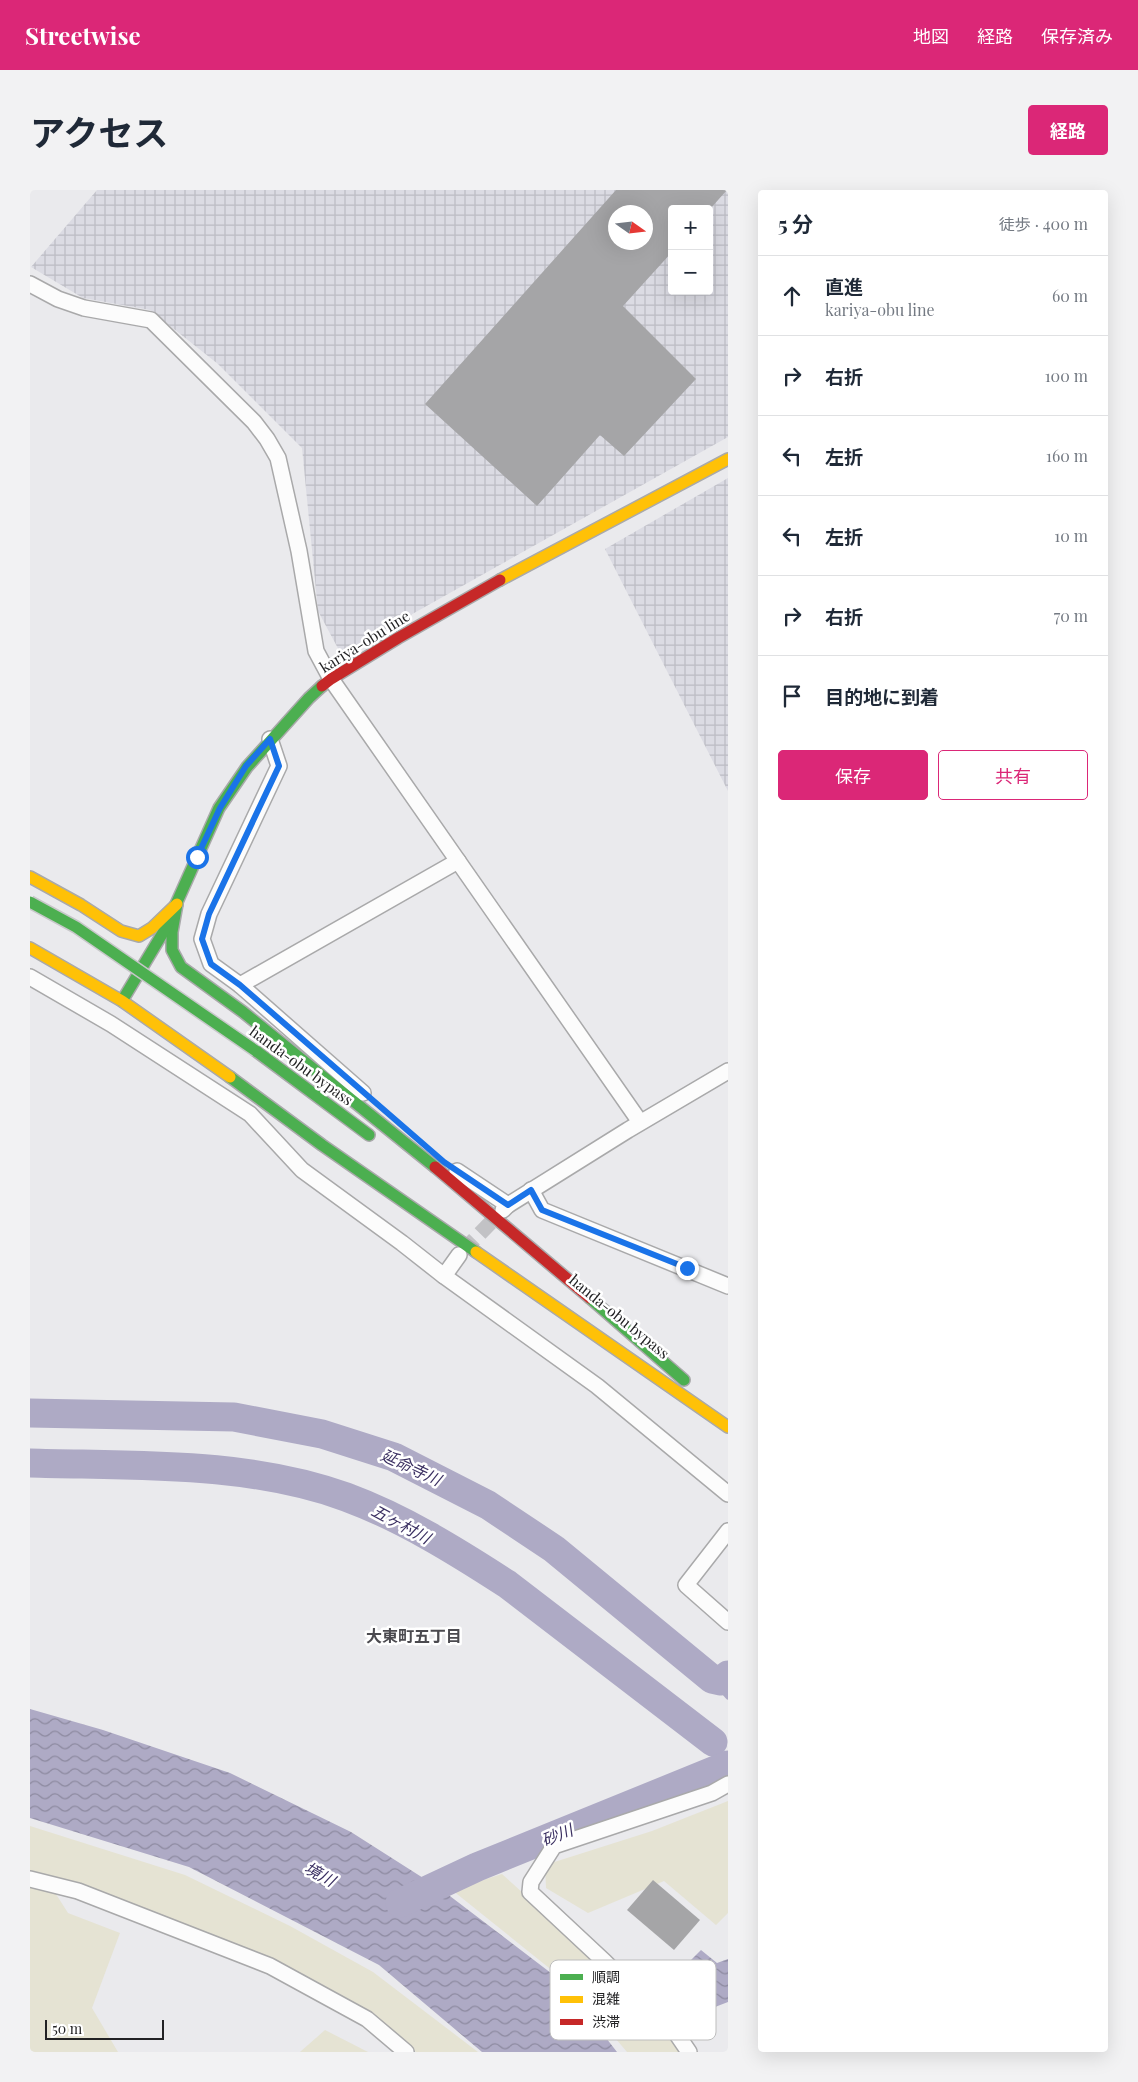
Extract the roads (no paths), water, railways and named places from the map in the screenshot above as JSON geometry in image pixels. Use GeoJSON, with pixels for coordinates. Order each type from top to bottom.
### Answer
{"type":"FeatureCollection","features":[{"type":"Feature","properties":{"kind":"main road","name":"kariya-obu line"},"geometry":{"type":"LineString","coordinates":[[122,1001],[164,931],[220,808],[246,766],[309,698],[331,679],[398,638],[494,584],[728,459]]}},
{"type":"Feature","properties":{"kind":"main road"},"geometry":{"type":"LineString","coordinates":[[30,877],[121,931],[139,936],[152,928],[177,904]]}},
{"type":"Feature","properties":{"kind":"main road","name":"handa-obu bypass"},"geometry":{"type":"LineString","coordinates":[[30,902],[76,927],[256,1051],[377,1140]]}},
{"type":"Feature","properties":{"kind":"main road"},"geometry":{"type":"LineString","coordinates":[[177,904],[172,932],[172,950],[181,966],[243,1012],[421,1155],[563,1274],[728,1421]]}},
{"type":"Feature","properties":{"kind":"main road"},"geometry":{"type":"LineString","coordinates":[[32,949],[122,1001],[220,1069],[322,1145],[728,1427]]}},
{"type":"Feature","properties":{"kind":"main road","name":"handa-obu bypass"},"geometry":{"type":"LineString","coordinates":[[584,1308],[728,1421]]}},
{"type":"Feature","properties":{"kind":"street"},"geometry":{"type":"LineString","coordinates":[[30,284],[58,299],[84,308],[151,320],[254,422],[267,438],[278,458],[299,551],[316,651],[331,679],[640,1122]]}},
{"type":"Feature","properties":{"kind":"street"},"geometry":{"type":"LineString","coordinates":[[270,739],[279,766],[209,914],[202,939],[211,964],[240,985],[444,1162],[506,1207],[640,1122],[728,1071]]}},
{"type":"Feature","properties":{"kind":"street"},"geometry":{"type":"LineString","coordinates":[[240,985],[458,861]]}},
{"type":"Feature","properties":{"kind":"street"},"geometry":{"type":"LineString","coordinates":[[30,977],[111,1024],[250,1114],[302,1170],[444,1276],[597,1386],[728,1494]]}},
{"type":"Feature","properties":{"kind":"street"},"geometry":{"type":"LineString","coordinates":[[531,1190],[542,1210],[728,1286]]}},
{"type":"Feature","properties":{"kind":"street"},"geometry":{"type":"LineString","coordinates":[[444,1276],[459,1255]]}},
{"type":"Feature","properties":{"kind":"street"},"geometry":{"type":"LineString","coordinates":[[728,1531],[686,1586],[728,1622]]}},
{"type":"Feature","properties":{"kind":"street"},"geometry":{"type":"LineString","coordinates":[[603,1960],[530,1892],[531,1882],[554,1846],[712,1793],[728,1784]]}},
{"type":"Feature","properties":{"kind":"street"},"geometry":{"type":"LineString","coordinates":[[30,1879],[78,1891],[270,1966],[367,2020],[406,2052]]}},
{"type":"Feature","properties":{"kind":"street"},"geometry":{"type":"LineString","coordinates":[[681,2040],[689,2052]]}},
{"type":"Feature","properties":{"kind":"water","name":"境川"},"geometry":{"type":"Polygon","coordinates":[[[30,1709],[103,1730],[230,1773],[351,1832],[442,1890],[550,1972],[550,2040],[608,2040],[617,2052],[482,2052],[379,1965],[189,1867],[30,1818],[30,1709]]]}},
{"type":"Feature","properties":{"kind":"water"},"geometry":{"type":"Polygon","coordinates":[[[701,1950],[713,1960],[691,1960],[701,1950]]]}},
{"type":"Feature","properties":{"kind":"water"},"geometry":{"type":"Polygon","coordinates":[[[728,1959],[728,2002],[716,2007],[716,1962],[728,1959]]]}},
{"type":"Feature","properties":{"kind":"waterway","name":"延命寺川"},"geometry":{"type":"LineString","coordinates":[[30,1413],[234,1417],[322,1434],[394,1457],[488,1505],[554,1549],[712,1679],[721,1681],[728,1675]]}},
{"type":"Feature","properties":{"kind":"waterway","name":"五ヶ村川"},"geometry":{"type":"LineString","coordinates":[[30,1463],[150,1466],[230,1471],[308,1485],[367,1505],[429,1536],[507,1584],[713,1742]]}},
{"type":"Feature","properties":{"kind":"waterway"},"geometry":{"type":"LineString","coordinates":[[712,1679],[728,1697]]}},
{"type":"Feature","properties":{"kind":"waterway","name":"砂川"},"geometry":{"type":"LineString","coordinates":[[400,1903],[477,1867],[728,1765]]}},
{"type":"Feature","properties":{"kind":"tunnel"},"geometry":{"type":"LineString","coordinates":[[464,1250],[500,1213]]}},
{"type":"Feature","properties":{"kind":"district","name":"大東町五丁目"},"geometry":{"type":"Point","coordinates":[414,1636]}}]}
